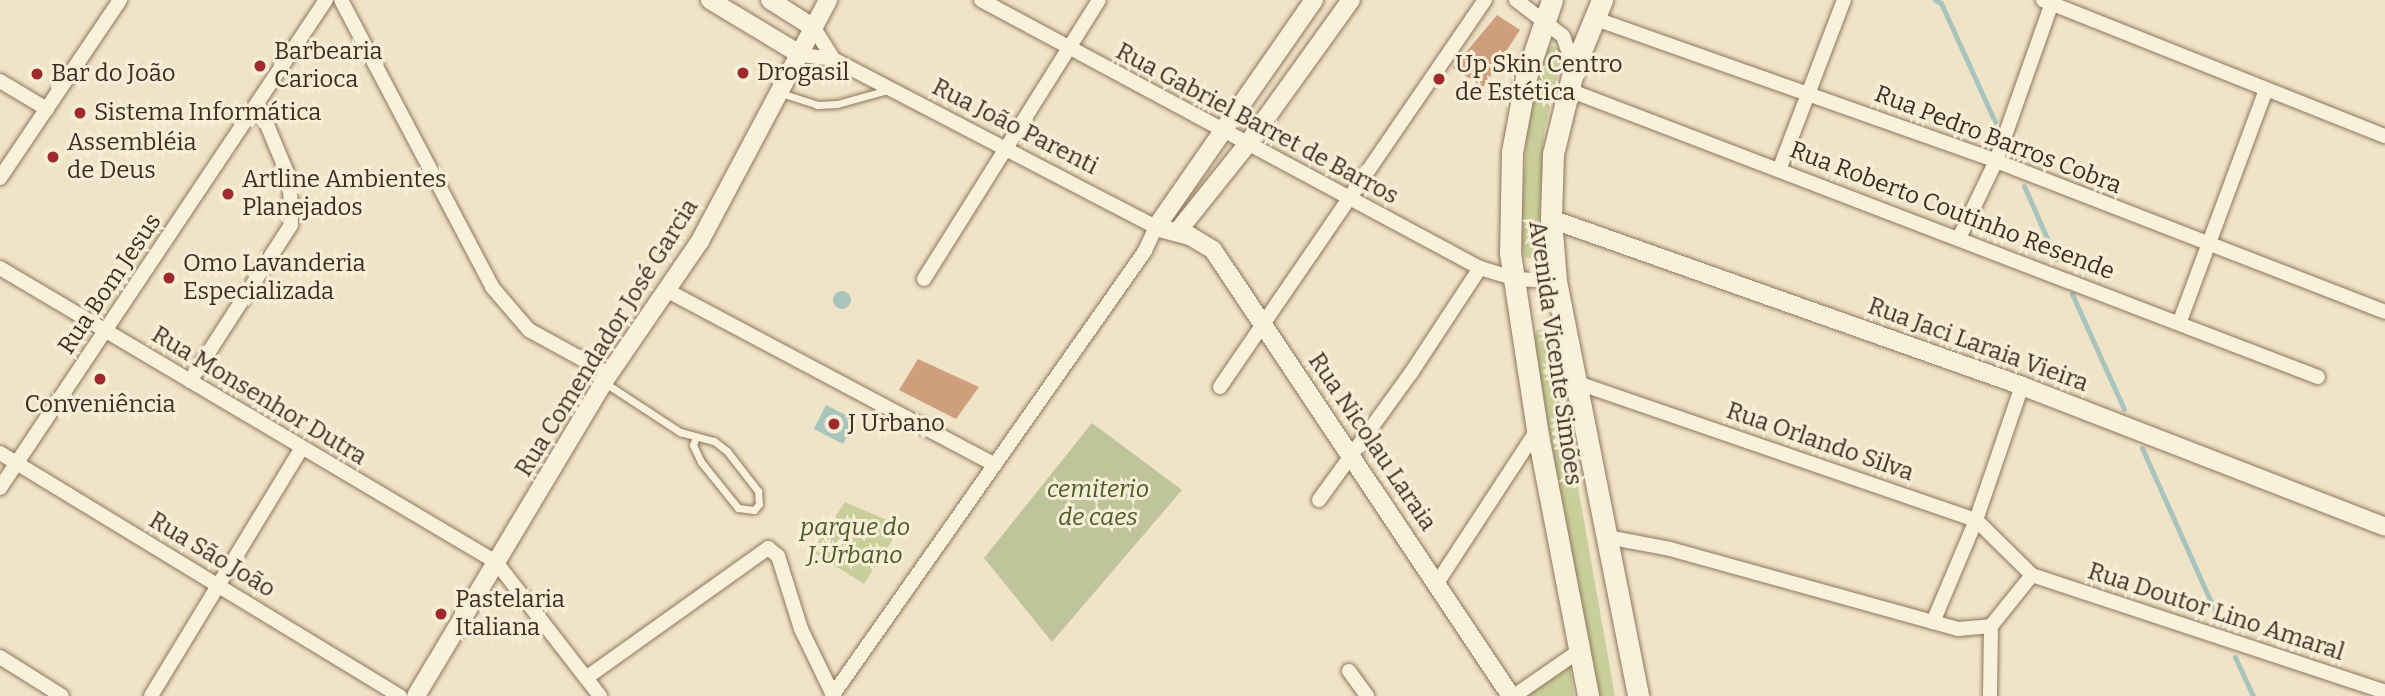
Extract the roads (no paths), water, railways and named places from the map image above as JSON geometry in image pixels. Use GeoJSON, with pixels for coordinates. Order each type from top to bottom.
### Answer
{"type":"FeatureCollection","features":[{"type":"Feature","properties":{"kind":"main road","name":"Avenida Vicente Simões"},"geometry":{"type":"LineString","coordinates":[[1548,9],[1512,152],[1508,209],[1536,430],[1588,696]]}},
{"type":"Feature","properties":{"kind":"main road","name":"Avenida Vicente Simões"},"geometry":{"type":"LineString","coordinates":[[1597,9],[1574,68],[1553,154],[1551,219],[1556,281],[1638,696]]}},
{"type":"Feature","properties":{"kind":"street"},"geometry":{"type":"LineString","coordinates":[[0,178],[120,0]]}},
{"type":"Feature","properties":{"kind":"street","name":"Rua Bom Jesus"},"geometry":{"type":"LineString","coordinates":[[0,488],[326,0]]}},
{"type":"Feature","properties":{"kind":"street"},"geometry":{"type":"LineString","coordinates":[[341,0],[492,287],[529,330],[607,378]]}},
{"type":"Feature","properties":{"kind":"street"},"geometry":{"type":"LineString","coordinates":[[710,0],[801,55]]}},
{"type":"Feature","properties":{"kind":"street"},"geometry":{"type":"LineString","coordinates":[[770,0],[814,28],[833,59]]}},
{"type":"Feature","properties":{"kind":"street","name":"Rua Comendador José Garcia"},"geometry":{"type":"LineString","coordinates":[[416,696],[607,378],[668,291],[801,55],[828,0]]}},
{"type":"Feature","properties":{"kind":"street","name":"Rua Gabriel Barret de Barros"},"geometry":{"type":"LineString","coordinates":[[981,0],[1222,133],[1480,268],[1515,279],[1556,281]]}},
{"type":"Feature","properties":{"kind":"street"},"geometry":{"type":"LineString","coordinates":[[924,279],[1001,150],[1099,0]]}},
{"type":"Feature","properties":{"kind":"street"},"geometry":{"type":"LineString","coordinates":[[586,678],[763,549],[772,548],[778,556],[801,629],[832,695],[1145,251],[1156,227],[1314,0]]}},
{"type":"Feature","properties":{"kind":"street"},"geometry":{"type":"LineString","coordinates":[[1145,251],[1177,232],[1247,146],[1351,0]]}},
{"type":"Feature","properties":{"kind":"street"},"geometry":{"type":"LineString","coordinates":[[1220,387],[1485,0]]}},
{"type":"Feature","properties":{"kind":"street"},"geometry":{"type":"LineString","coordinates":[[1516,0],[1548,9],[1563,36],[1574,68]]}},
{"type":"Feature","properties":{"kind":"street"},"geometry":{"type":"LineString","coordinates":[[1779,170],[1844,0]]}},
{"type":"Feature","properties":{"kind":"street"},"geometry":{"type":"LineString","coordinates":[[1960,236],[1996,161],[2049,1],[2265,92],[2385,136]]}},
{"type":"Feature","properties":{"kind":"street","name":"Rua Pedro Barros Cobra"},"geometry":{"type":"LineString","coordinates":[[1597,9],[1807,93],[1996,161],[2385,312]]}},
{"type":"Feature","properties":{"kind":"street","name":"Rua João Parenti"},"geometry":{"type":"LineString","coordinates":[[801,55],[833,59],[1001,150],[1156,227],[1177,232]]}},
{"type":"Feature","properties":{"kind":"street"},"geometry":{"type":"LineString","coordinates":[[0,81],[47,109]]}},
{"type":"Feature","properties":{"kind":"street","name":"Rua Roberto Coutinho Resende"},"geometry":{"type":"LineString","coordinates":[[1569,90],[1960,236],[2318,377]]}},
{"type":"Feature","properties":{"kind":"street"},"geometry":{"type":"LineString","coordinates":[[2180,321],[2265,92]]}},
{"type":"Feature","properties":{"kind":"street"},"geometry":{"type":"LineString","coordinates":[[190,381],[291,225],[290,180],[258,103]]}},
{"type":"Feature","properties":{"kind":"street","name":"Rua Jaci Laraia Vieira"},"geometry":{"type":"LineString","coordinates":[[1551,219],[2022,386],[2385,527]]}},
{"type":"Feature","properties":{"kind":"street","name":"Rua Nicolau Laraia"},"geometry":{"type":"LineString","coordinates":[[1177,232],[1213,250],[1513,696]]}},
{"type":"Feature","properties":{"kind":"street","name":"Rua Monsenhor Dutra"},"geometry":{"type":"LineString","coordinates":[[0,268],[496,562]]}},
{"type":"Feature","properties":{"kind":"street"},"geometry":{"type":"LineString","coordinates":[[1319,500],[1480,268]]}},
{"type":"Feature","properties":{"kind":"street"},"geometry":{"type":"LineString","coordinates":[[668,291],[995,465]]}},
{"type":"Feature","properties":{"kind":"street","name":"Rua Orlando Silva"},"geometry":{"type":"LineString","coordinates":[[1575,382],[1976,520],[2032,575]]}},
{"type":"Feature","properties":{"kind":"street"},"geometry":{"type":"LineString","coordinates":[[1933,622],[1976,520],[2022,386]]}},
{"type":"Feature","properties":{"kind":"street"},"geometry":{"type":"LineString","coordinates":[[1437,583],[1536,430]]}},
{"type":"Feature","properties":{"kind":"street"},"geometry":{"type":"LineString","coordinates":[[151,696],[302,448]]}},
{"type":"Feature","properties":{"kind":"street","name":"Rua São João"},"geometry":{"type":"LineString","coordinates":[[0,453],[400,696]]}},
{"type":"Feature","properties":{"kind":"street"},"geometry":{"type":"LineString","coordinates":[[1607,537],[1670,549],[1958,629],[1991,625]]}},
{"type":"Feature","properties":{"kind":"street"},"geometry":{"type":"LineString","coordinates":[[496,562],[600,696]]}},
{"type":"Feature","properties":{"kind":"street"},"geometry":{"type":"LineString","coordinates":[[1990,696],[1991,625],[2032,575]]}},
{"type":"Feature","properties":{"kind":"street","name":"Rua Doutor Lino Amaral"},"geometry":{"type":"LineString","coordinates":[[2032,575],[2385,692]]}},
{"type":"Feature","properties":{"kind":"street"},"geometry":{"type":"LineString","coordinates":[[1513,696],[1578,651]]}},
{"type":"Feature","properties":{"kind":"street"},"geometry":{"type":"LineString","coordinates":[[0,657],[62,696]]}},
{"type":"Feature","properties":{"kind":"street"},"geometry":{"type":"LineString","coordinates":[[1349,671],[1367,696]]}},
{"type":"Feature","properties":{"kind":"lane"},"geometry":{"type":"LineString","coordinates":[[780,93],[817,105],[837,104],[889,89]]}},
{"type":"Feature","properties":{"kind":"lane"},"geometry":{"type":"LineString","coordinates":[[607,378],[680,432],[696,437],[727,451],[758,491],[759,504],[754,510],[738,508],[708,472],[695,451],[696,437]]}},
{"type":"Feature","properties":{"kind":"water"},"geometry":{"type":"Polygon","coordinates":[[[842,291],[848,294],[851,300],[848,306],[842,309],[836,306],[833,300],[836,294],[842,291]]]}},
{"type":"Feature","properties":{"kind":"water","name":"J Urbano"},"geometry":{"type":"Polygon","coordinates":[[[826,405],[855,420],[843,444],[814,429],[826,405]]]}},
{"type":"Feature","properties":{"kind":"waterway"},"geometry":{"type":"LineString","coordinates":[[1935,0],[1941,3],[1995,122]]}},
{"type":"Feature","properties":{"kind":"waterway"},"geometry":{"type":"LineString","coordinates":[[2024,186],[2056,259]]}},
{"type":"Feature","properties":{"kind":"waterway"},"geometry":{"type":"LineString","coordinates":[[2072,294],[2124,409]]}},
{"type":"Feature","properties":{"kind":"waterway"},"geometry":{"type":"LineString","coordinates":[[2142,448],[2220,622]]}},
{"type":"Feature","properties":{"kind":"waterway"},"geometry":{"type":"LineString","coordinates":[[2235,657],[2253,696]]}},
{"type":"Feature","properties":{"kind":"place","name":"Barbearia Carioca"},"geometry":{"type":"Point","coordinates":[260,66]}},
{"type":"Feature","properties":{"kind":"place","name":"Drogasil"},"geometry":{"type":"Point","coordinates":[743,73]}},
{"type":"Feature","properties":{"kind":"place","name":"Bar do João"},"geometry":{"type":"Point","coordinates":[37,74]}},
{"type":"Feature","properties":{"kind":"place","name":"Up Skin Centro de Estética"},"geometry":{"type":"Point","coordinates":[1439,79]}},
{"type":"Feature","properties":{"kind":"place","name":"Sistema Informática"},"geometry":{"type":"Point","coordinates":[80,113]}},
{"type":"Feature","properties":{"kind":"place","name":"Assembléia de Deus"},"geometry":{"type":"Point","coordinates":[53,157]}},
{"type":"Feature","properties":{"kind":"place","name":"Artline Ambientes Planejados"},"geometry":{"type":"Point","coordinates":[228,194]}},
{"type":"Feature","properties":{"kind":"place","name":"Omo Lavanderia Especializada"},"geometry":{"type":"Point","coordinates":[169,278]}},
{"type":"Feature","properties":{"kind":"place","name":"Conveniência"},"geometry":{"type":"Point","coordinates":[100,379]}},
{"type":"Feature","properties":{"kind":"place","name":"J Urbano"},"geometry":{"type":"Point","coordinates":[834,424]}},
{"type":"Feature","properties":{"kind":"place","name":"Pastelaria Italiana"},"geometry":{"type":"Point","coordinates":[441,614]}},
{"type":"Feature","properties":{"kind":"park label","name":"cemiterio de caes"},"geometry":{"type":"Point","coordinates":[1098,504]}},
{"type":"Feature","properties":{"kind":"park label","name":"parque do J.Urbano"},"geometry":{"type":"Point","coordinates":[855,542]}}]}
